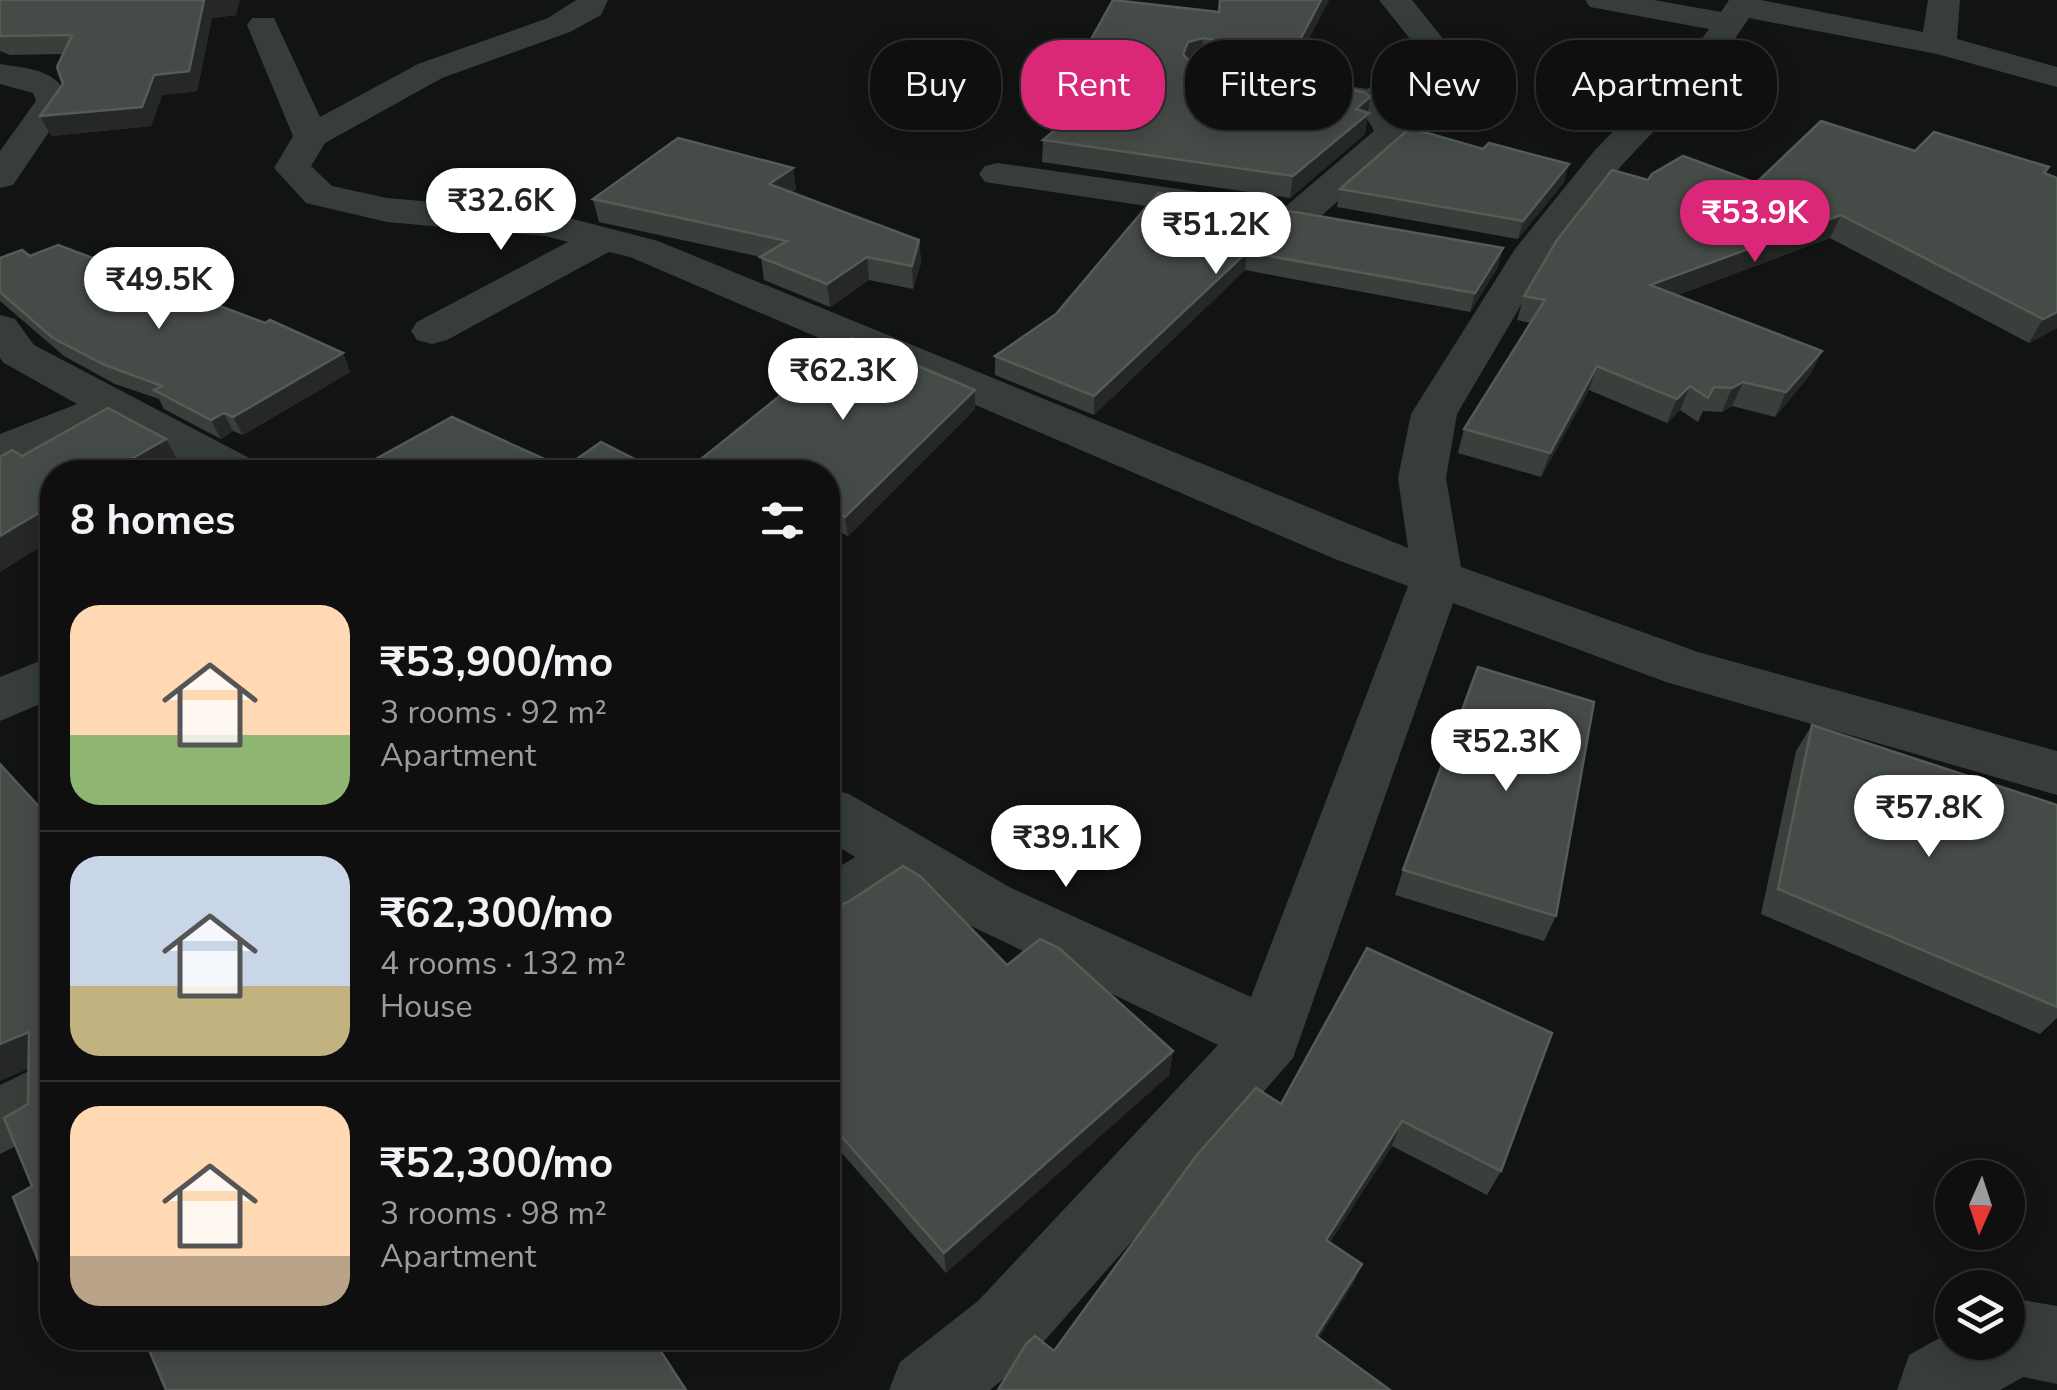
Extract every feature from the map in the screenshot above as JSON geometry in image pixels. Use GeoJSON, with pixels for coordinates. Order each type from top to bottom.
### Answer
{"type":"FeatureCollection","features":[{"type":"Feature","properties":{"kind":"street"},"geometry":{"type":"LineString","coordinates":[[592,0],[590,8],[558,25],[430,71],[310,136],[292,168],[319,196],[387,210],[546,224],[644,249],[1335,539],[1436,577],[1685,668],[2057,773]]}},
{"type":"Feature","properties":{"kind":"street"},"geometry":{"type":"LineString","coordinates":[[1395,0],[1428,40]]}},
{"type":"Feature","properties":{"kind":"street"},"geometry":{"type":"LineString","coordinates":[[1601,0],[1738,10],[1941,45],[2057,76]]}},
{"type":"Feature","properties":{"kind":"street"},"geometry":{"type":"LineString","coordinates":[[1941,45],[1944,0]]}},
{"type":"Feature","properties":{"kind":"street"},"geometry":{"type":"LineString","coordinates":[[928,1390],[1005,1328],[1269,1037],[1436,577],[1422,478],[1434,414],[1509,254],[1708,54],[1738,10]]}},
{"type":"Feature","properties":{"kind":"street"},"geometry":{"type":"LineString","coordinates":[[263,26],[310,136]]}},
{"type":"Feature","properties":{"kind":"street"},"geometry":{"type":"LineString","coordinates":[[0,74],[34,78],[48,87],[53,101],[0,177]]}},
{"type":"Feature","properties":{"kind":"street"},"geometry":{"type":"LineString","coordinates":[[1299,215],[1391,130]]}},
{"type":"Feature","properties":{"kind":"street"},"geometry":{"type":"LineString","coordinates":[[998,174],[1337,222]]}},
{"type":"Feature","properties":{"kind":"street"},"geometry":{"type":"LineString","coordinates":[[432,331],[603,238]]}},
{"type":"Feature","properties":{"kind":"street"},"geometry":{"type":"LineString","coordinates":[[4,339],[19,354],[216,460]]}},
{"type":"Feature","properties":{"kind":"street"},"geometry":{"type":"LineString","coordinates":[[0,451],[114,405]]}},
{"type":"Feature","properties":{"kind":"street"},"geometry":{"type":"LineString","coordinates":[[0,700],[40,682]]}},
{"type":"Feature","properties":{"kind":"street"},"geometry":{"type":"LineString","coordinates":[[840,818],[989,906],[1269,1037]]}},
{"type":"Feature","properties":{"kind":"street"},"geometry":{"type":"LineString","coordinates":[[840,898],[905,856]]}},
{"type":"Feature","properties":{"kind":"street"},"geometry":{"type":"LineString","coordinates":[[0,1121],[40,1099]]}},
{"type":"Feature","properties":{"kind":"street"},"geometry":{"type":"LineString","coordinates":[[1936,1390],[1937,1383],[2017,1337],[2057,1345]]}},
{"type":"Feature","properties":{"kind":"building"},"geometry":{"type":"Polygon","coordinates":[[[0,0],[204,0],[189,71],[154,75],[142,107],[40,116],[63,84],[57,67],[72,35],[0,36],[0,0]]]}},
{"type":"Feature","properties":{"kind":"building"},"geometry":{"type":"Polygon","coordinates":[[[1113,0],[1219,12],[1220,0],[1321,0],[1300,40],[1185,40],[1185,130],[1348,130],[1293,176],[1043,140],[1055,130],[1165,130],[1165,40],[1091,40],[1113,0]]]}},
{"type":"Feature","properties":{"kind":"building"},"geometry":{"type":"Polygon","coordinates":[[[1352,90],[1370,97],[1356,109],[1369,113],[1352,127],[1352,90]]]}},
{"type":"Feature","properties":{"kind":"building"},"geometry":{"type":"Polygon","coordinates":[[[1821,121],[1915,151],[1934,132],[2049,167],[2044,173],[2057,178],[2057,312],[2043,319],[1841,215],[1650,285],[1822,351],[1786,392],[1743,382],[1732,388],[1714,387],[1708,398],[1690,386],[1677,399],[1597,366],[1550,453],[1464,429],[1545,300],[1524,296],[1557,240],[1612,170],[1648,180],[1683,156],[1756,183],[1821,121]]]}},
{"type":"Feature","properties":{"kind":"building"},"geometry":{"type":"Polygon","coordinates":[[[1408,130],[1483,149],[1489,143],[1569,164],[1523,221],[1340,189],[1408,130]]]}},
{"type":"Feature","properties":{"kind":"building"},"geometry":{"type":"Polygon","coordinates":[[[678,138],[793,168],[769,184],[919,240],[912,266],[867,257],[827,284],[760,257],[787,241],[593,199],[678,138]]]}},
{"type":"Feature","properties":{"kind":"building"},"geometry":{"type":"Polygon","coordinates":[[[1158,193],[1503,248],[1475,293],[1247,252],[1094,396],[995,356],[1056,314],[1158,193]]]}},
{"type":"Feature","properties":{"kind":"building"},"geometry":{"type":"Polygon","coordinates":[[[58,245],[265,323],[270,320],[343,353],[233,417],[224,413],[211,420],[154,390],[162,386],[105,365],[53,338],[0,292],[0,258],[22,250],[30,256],[58,245]]]}},
{"type":"Feature","properties":{"kind":"building"},"geometry":{"type":"Polygon","coordinates":[[[852,338],[975,390],[845,517],[840,515],[840,460],[700,460],[852,338]]]}},
{"type":"Feature","properties":{"kind":"building"},"geometry":{"type":"Polygon","coordinates":[[[108,408],[166,439],[129,460],[40,460],[40,512],[0,536],[0,457],[12,450],[22,456],[108,408]]]}},
{"type":"Feature","properties":{"kind":"building"},"geometry":{"type":"Polygon","coordinates":[[[452,417],[546,460],[374,460],[452,417]]]}},
{"type":"Feature","properties":{"kind":"building"},"geometry":{"type":"Polygon","coordinates":[[[601,442],[636,460],[575,460],[601,442]]]}},
{"type":"Feature","properties":{"kind":"building"},"geometry":{"type":"Polygon","coordinates":[[[1478,667],[1594,702],[1556,916],[1403,870],[1478,667]]]}},
{"type":"Feature","properties":{"kind":"building"},"geometry":{"type":"Polygon","coordinates":[[[1812,725],[2057,805],[2057,1007],[1778,889],[1812,725]]]}},
{"type":"Feature","properties":{"kind":"building"},"geometry":{"type":"Polygon","coordinates":[[[0,764],[40,808],[40,1265],[13,1197],[32,1186],[4,1118],[28,1104],[29,1032],[0,1044],[0,764]]]}},
{"type":"Feature","properties":{"kind":"building"},"geometry":{"type":"Polygon","coordinates":[[[903,866],[920,876],[1007,965],[1040,939],[1059,948],[1173,1051],[944,1253],[840,1135],[840,905],[903,866]]]}},
{"type":"Feature","properties":{"kind":"building"},"geometry":{"type":"Polygon","coordinates":[[[1367,948],[1552,1033],[1501,1171],[1402,1121],[1326,1240],[1362,1264],[1316,1336],[1390,1390],[998,1390],[1035,1336],[1054,1351],[1196,1156],[1256,1088],[1281,1104],[1367,948]]]}},
{"type":"Feature","properties":{"kind":"building"},"geometry":{"type":"Polygon","coordinates":[[[149,1350],[660,1350],[686,1390],[166,1390],[149,1350]]]}}]}
